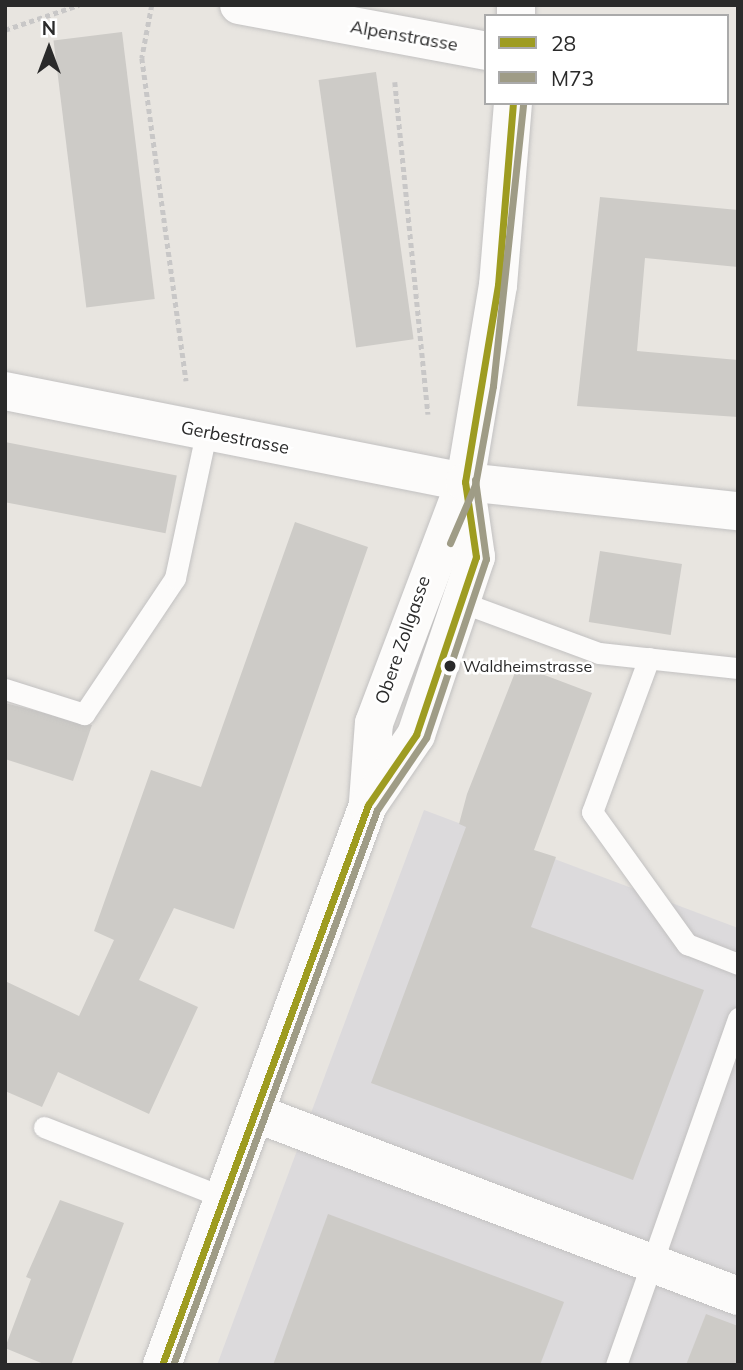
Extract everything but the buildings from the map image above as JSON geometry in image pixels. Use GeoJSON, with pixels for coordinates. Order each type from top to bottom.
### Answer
{"type":"FeatureCollection","features":[{"type":"Feature","properties":{"kind":"street","name":"Alpenstrasse"},"geometry":{"type":"LineString","coordinates":[[239,5],[484,51]]}},
{"type":"Feature","properties":{"kind":"street","name":"Obere Zollgasse"},"geometry":{"type":"LineString","coordinates":[[368,805],[374,723],[466,482],[498,285],[513,105]]}},
{"type":"Feature","properties":{"kind":"street","name":"Gerbestrasse"},"geometry":{"type":"LineString","coordinates":[[5,391],[466,482]]}},
{"type":"Feature","properties":{"kind":"street","name":"Obere Zollgasse"},"geometry":{"type":"LineString","coordinates":[[162,1365],[368,805],[416,735],[476,557],[466,482]]}},
{"type":"Feature","properties":{"kind":"street"},"geometry":{"type":"LineString","coordinates":[[466,482],[738,511]]}},
{"type":"Feature","properties":{"kind":"street"},"geometry":{"type":"LineString","coordinates":[[255,1113],[738,1296]]}},
{"type":"Feature","properties":{"kind":"lane"},"geometry":{"type":"LineString","coordinates":[[5,689],[84,714],[175,578],[200,431]]}},
{"type":"Feature","properties":{"kind":"lane"},"geometry":{"type":"LineString","coordinates":[[461,602],[599,653],[738,668]]}},
{"type":"Feature","properties":{"kind":"lane"},"geometry":{"type":"LineString","coordinates":[[649,658],[592,812],[687,944],[738,964]]}},
{"type":"Feature","properties":{"kind":"lane"},"geometry":{"type":"LineString","coordinates":[[616,1365],[738,1018]]}},
{"type":"Feature","properties":{"kind":"lane"},"geometry":{"type":"LineString","coordinates":[[44,1127],[223,1197]]}},
{"type":"Feature","properties":{"kind":"path"},"geometry":{"type":"LineString","coordinates":[[5,30],[79,5]]}},
{"type":"Feature","properties":{"kind":"path"},"geometry":{"type":"LineString","coordinates":[[152,5],[142,58],[200,431]]}},
{"type":"Feature","properties":{"kind":"path"},"geometry":{"type":"LineString","coordinates":[[391,35],[424,406],[466,482]]}},
{"type":"Feature","properties":{"kind":"shaded area"},"geometry":{"type":"Polygon","coordinates":[[[424,810],[738,928],[738,1365],[217,1365],[424,810]]]}},
{"type":"Feature","properties":{"kind":"transit line","name":"28"},"geometry":{"type":"LineString","coordinates":[[162,1365],[368,805],[416,735],[476,557],[465,482],[498,285],[513,105]]}},
{"type":"Feature","properties":{"kind":"transit line","name":"M73"},"geometry":{"type":"LineString","coordinates":[[450,543],[475,485],[493,386],[523,105]]}},
{"type":"Feature","properties":{"kind":"transit line","name":"M73"},"geometry":{"type":"LineString","coordinates":[[173,1365],[377,810],[426,738],[486,559],[475,480]]}},
{"type":"Feature","properties":{"kind":"place","name":"Waldheimstrasse"},"geometry":{"type":"Point","coordinates":[450,666]}}]}
